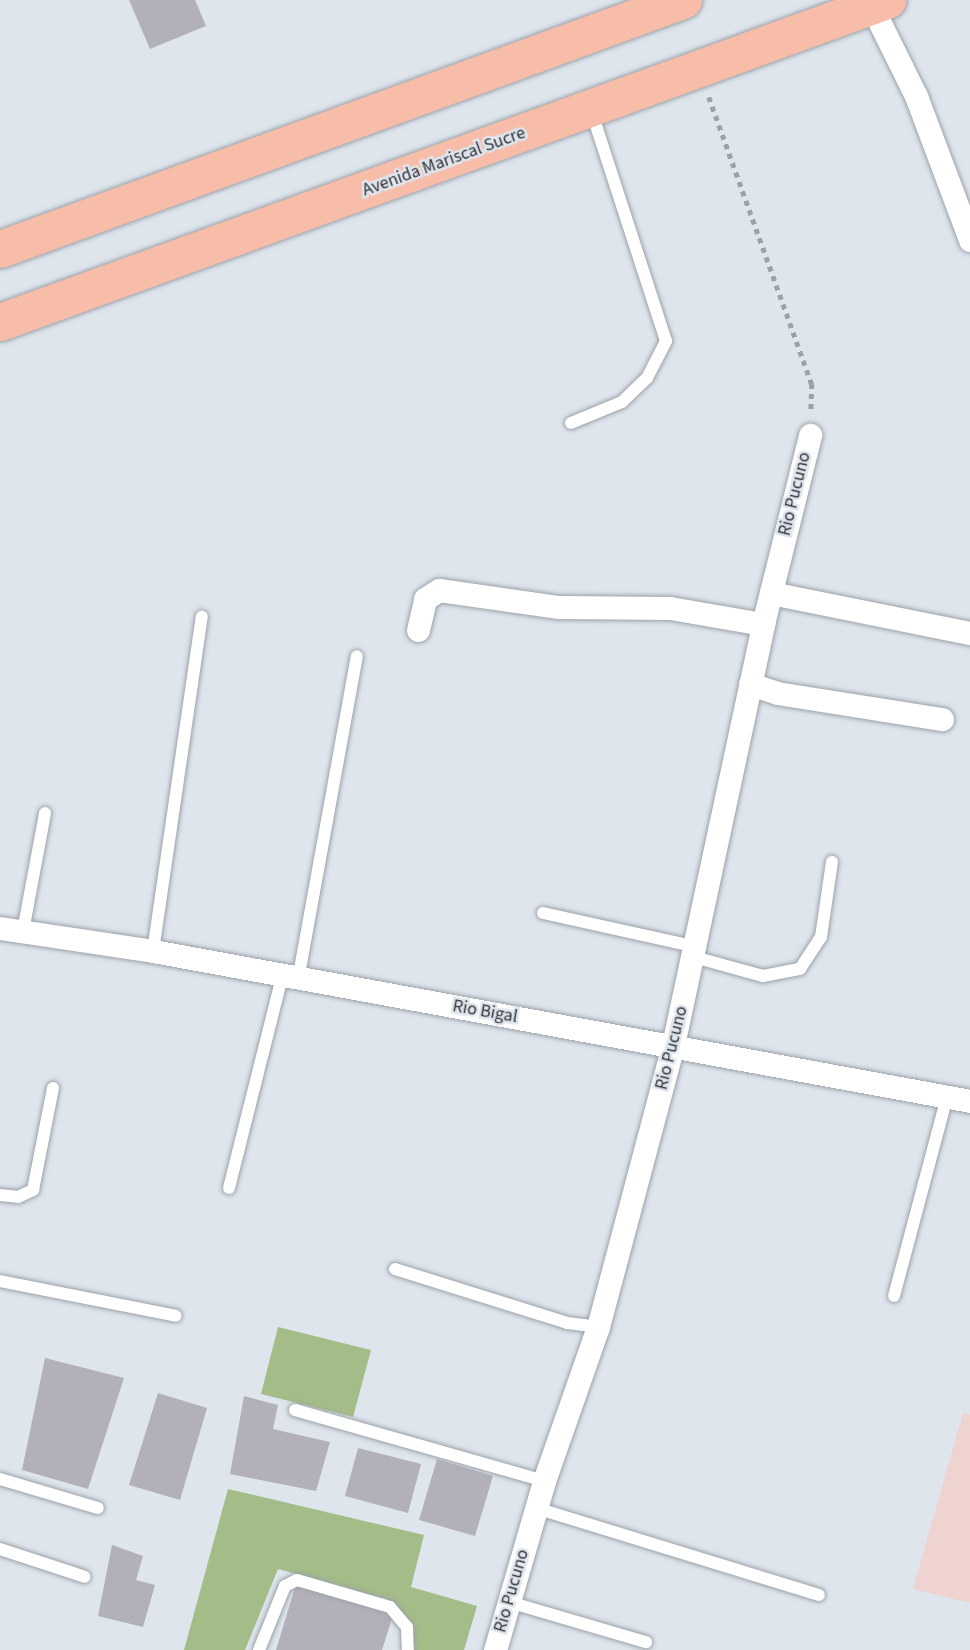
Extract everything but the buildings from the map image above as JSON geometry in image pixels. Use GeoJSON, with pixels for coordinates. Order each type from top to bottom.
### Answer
{"type":"FeatureCollection","features":[{"type":"Feature","properties":{"kind":"main road"},"geometry":{"type":"LineString","coordinates":[[0,249],[646,8],[683,0]]}},
{"type":"Feature","properties":{"kind":"main road","name":"Avenida Mariscal Sucre"},"geometry":{"type":"LineString","coordinates":[[0,322],[591,110],[879,3]]}},
{"type":"Feature","properties":{"kind":"street"},"geometry":{"type":"LineString","coordinates":[[879,3],[970,240]]}},
{"type":"Feature","properties":{"kind":"street","name":"Rio Pucuno"},"geometry":{"type":"LineString","coordinates":[[495,1650],[544,1481],[598,1327],[673,1045],[763,624],[810,435]]}},
{"type":"Feature","properties":{"kind":"street"},"geometry":{"type":"LineString","coordinates":[[418,630],[425,599],[439,590],[559,607],[670,608],[763,624]]}},
{"type":"Feature","properties":{"kind":"street"},"geometry":{"type":"LineString","coordinates":[[771,593],[970,633]]}},
{"type":"Feature","properties":{"kind":"street"},"geometry":{"type":"LineString","coordinates":[[750,684],[777,693],[942,719]]}},
{"type":"Feature","properties":{"kind":"street","name":"Rio Bigal"},"geometry":{"type":"LineString","coordinates":[[0,928],[153,951],[970,1101]]}},
{"type":"Feature","properties":{"kind":"lane"},"geometry":{"type":"LineString","coordinates":[[571,423],[622,402],[647,378],[666,341],[591,110]]}},
{"type":"Feature","properties":{"kind":"lane"},"geometry":{"type":"LineString","coordinates":[[153,951],[202,617]]}},
{"type":"Feature","properties":{"kind":"lane"},"geometry":{"type":"LineString","coordinates":[[229,1188],[290,978],[357,656]]}},
{"type":"Feature","properties":{"kind":"lane"},"geometry":{"type":"LineString","coordinates":[[23,931],[45,813]]}},
{"type":"Feature","properties":{"kind":"lane"},"geometry":{"type":"LineString","coordinates":[[543,913],[695,952],[763,975],[800,969],[821,937],[832,862]]}},
{"type":"Feature","properties":{"kind":"lane"},"geometry":{"type":"LineString","coordinates":[[0,1195],[18,1197],[33,1190],[53,1088]]}},
{"type":"Feature","properties":{"kind":"lane"},"geometry":{"type":"LineString","coordinates":[[894,1296],[947,1097]]}},
{"type":"Feature","properties":{"kind":"lane"},"geometry":{"type":"LineString","coordinates":[[395,1269],[567,1323],[598,1327]]}},
{"type":"Feature","properties":{"kind":"lane"},"geometry":{"type":"LineString","coordinates":[[0,1281],[176,1316]]}},
{"type":"Feature","properties":{"kind":"lane"},"geometry":{"type":"LineString","coordinates":[[295,1410],[544,1481]]}},
{"type":"Feature","properties":{"kind":"lane"},"geometry":{"type":"LineString","coordinates":[[0,1479],[98,1508]]}},
{"type":"Feature","properties":{"kind":"lane"},"geometry":{"type":"LineString","coordinates":[[537,1508],[819,1595]]}},
{"type":"Feature","properties":{"kind":"lane"},"geometry":{"type":"LineString","coordinates":[[0,1549],[85,1577]]}},
{"type":"Feature","properties":{"kind":"lane"},"geometry":{"type":"LineString","coordinates":[[259,1650],[285,1586],[297,1580],[390,1607],[407,1627],[408,1650]]}},
{"type":"Feature","properties":{"kind":"lane"},"geometry":{"type":"LineString","coordinates":[[509,1602],[646,1642]]}},
{"type":"Feature","properties":{"kind":"path"},"geometry":{"type":"LineString","coordinates":[[718,122],[812,384]]}},
{"type":"Feature","properties":{"kind":"shaded area"},"geometry":{"type":"Polygon","coordinates":[[[963,1413],[970,1415],[970,1603],[913,1589],[963,1413]]]}},
{"type":"Feature","properties":{"kind":"green space"},"geometry":{"type":"Polygon","coordinates":[[[278,1327],[371,1350],[353,1417],[261,1394],[278,1327]]]}},
{"type":"Feature","properties":{"kind":"green space"},"geometry":{"type":"Polygon","coordinates":[[[228,1489],[424,1535],[411,1587],[477,1606],[464,1650],[403,1650],[406,1643],[386,1599],[278,1569],[245,1650],[184,1650],[228,1489]]]}}]}
